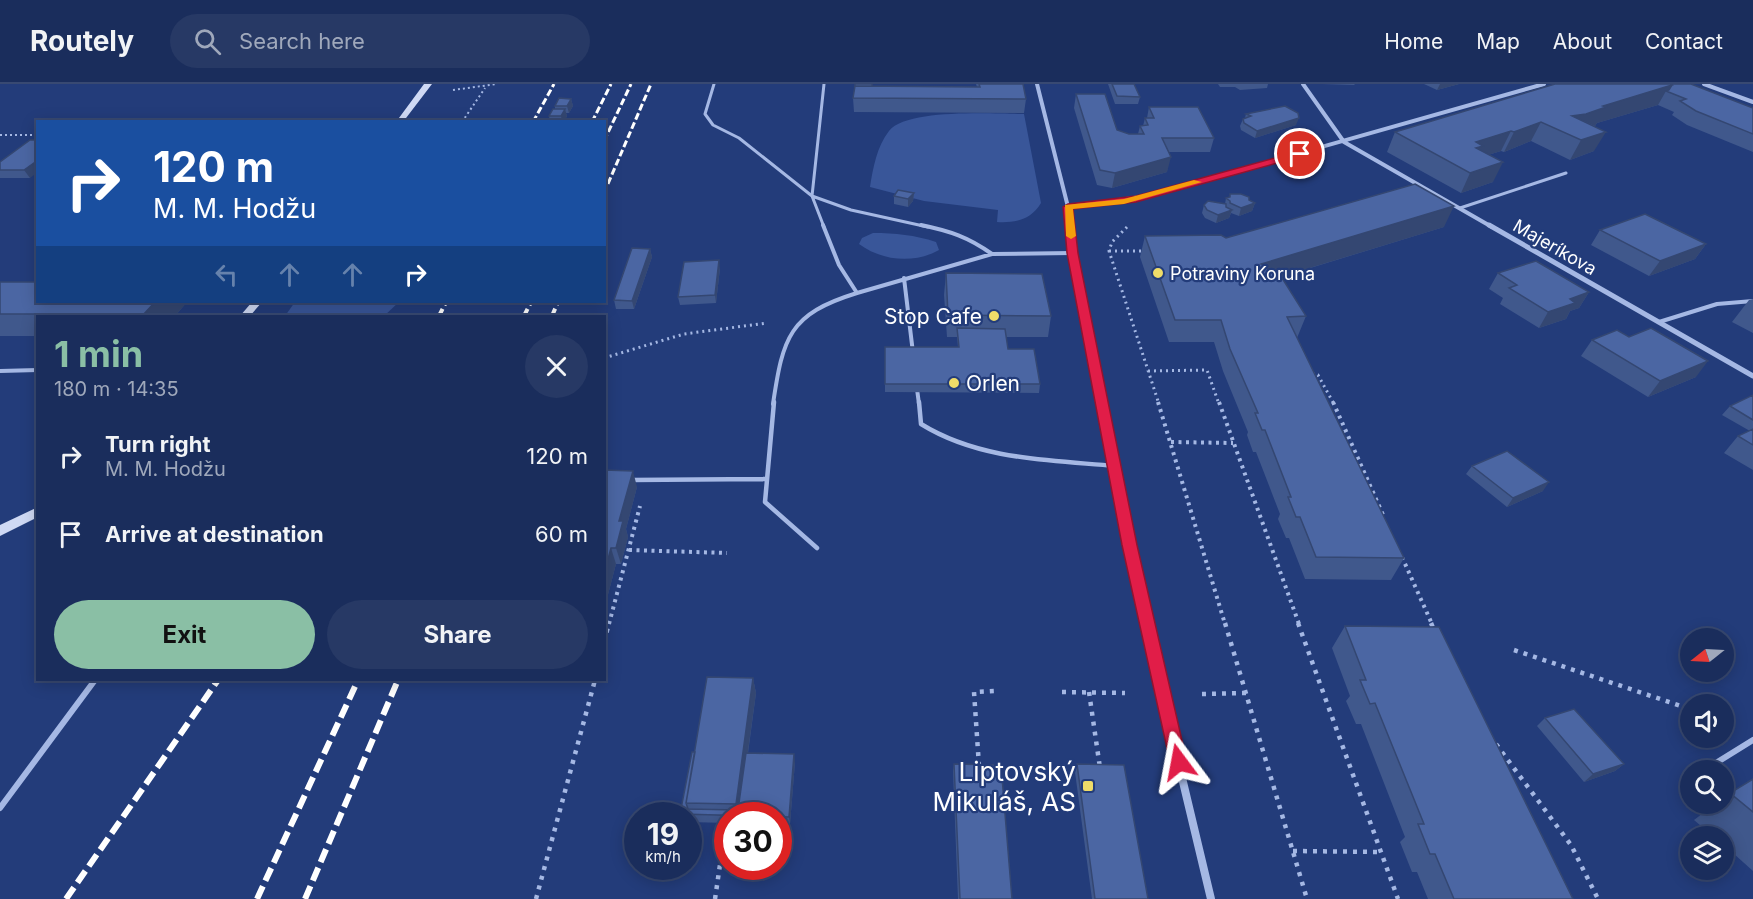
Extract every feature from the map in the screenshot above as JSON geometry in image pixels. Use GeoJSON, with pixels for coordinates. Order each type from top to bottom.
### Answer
{"type":"FeatureCollection","features":[{"type":"Feature","properties":{"kind":"street"},"geometry":{"type":"LineString","coordinates":[[401,120],[428,84]]}},
{"type":"Feature","properties":{"kind":"street"},"geometry":{"type":"LineString","coordinates":[[1037,84],[1068,207],[1072,253],[1143,613],[1211,899]]}},
{"type":"Feature","properties":{"kind":"street"},"geometry":{"type":"LineString","coordinates":[[1303,84],[1344,142]]}},
{"type":"Feature","properties":{"kind":"street"},"geometry":{"type":"LineString","coordinates":[[1068,207],[1100,205],[1148,196],[1544,84]]}},
{"type":"Feature","properties":{"kind":"street"},"geometry":{"type":"LineString","coordinates":[[1704,84],[1753,102]]}},
{"type":"Feature","properties":{"kind":"street","name":"Majeríkova"},"geometry":{"type":"LineString","coordinates":[[1344,142],[1753,376]]}},
{"type":"Feature","properties":{"kind":"street"},"geometry":{"type":"LineString","coordinates":[[246,315],[256,303]]}},
{"type":"Feature","properties":{"kind":"street"},"geometry":{"type":"LineString","coordinates":[[0,531],[36,512]]}},
{"type":"Feature","properties":{"kind":"lane"},"geometry":{"type":"LineString","coordinates":[[714,84],[705,114],[713,125],[739,138],[812,196],[851,210],[952,232],[972,240],[992,254]]}},
{"type":"Feature","properties":{"kind":"lane"},"geometry":{"type":"LineString","coordinates":[[824,84],[812,196],[839,265],[857,293]]}},
{"type":"Feature","properties":{"kind":"lane"},"geometry":{"type":"LineString","coordinates":[[1460,208],[1566,173]]}},
{"type":"Feature","properties":{"kind":"lane"},"geometry":{"type":"LineString","coordinates":[[817,548],[765,502],[776,389],[784,346],[794,326],[809,312],[857,293],[992,254],[1072,253]]}},
{"type":"Feature","properties":{"kind":"lane"},"geometry":{"type":"LineString","coordinates":[[904,278],[913,356]]}},
{"type":"Feature","properties":{"kind":"lane"},"geometry":{"type":"LineString","coordinates":[[1659,322],[1693,310],[1744,300],[1753,301]]}},
{"type":"Feature","properties":{"kind":"lane"},"geometry":{"type":"LineString","coordinates":[[0,370],[36,370]]}},
{"type":"Feature","properties":{"kind":"lane"},"geometry":{"type":"LineString","coordinates":[[915,379],[921,424],[935,435],[974,447],[1016,456],[1115,466]]}},
{"type":"Feature","properties":{"kind":"lane"},"geometry":{"type":"LineString","coordinates":[[626,480],[767,479]]}},
{"type":"Feature","properties":{"kind":"lane"},"geometry":{"type":"LineString","coordinates":[[0,808],[94,681]]}},
{"type":"Feature","properties":{"kind":"lane"},"geometry":{"type":"LineString","coordinates":[[1721,760],[1753,740]]}},
{"type":"Feature","properties":{"kind":"path"},"geometry":{"type":"LineString","coordinates":[[422,92],[486,87],[497,84]]}},
{"type":"Feature","properties":{"kind":"path"},"geometry":{"type":"LineString","coordinates":[[463,120],[486,87]]}},
{"type":"Feature","properties":{"kind":"path"},"geometry":{"type":"LineString","coordinates":[[0,135],[36,135]]}},
{"type":"Feature","properties":{"kind":"path"},"geometry":{"type":"LineString","coordinates":[[1130,225],[1116,237],[1110,251],[1171,442],[1307,899]]}},
{"type":"Feature","properties":{"kind":"path"},"geometry":{"type":"LineString","coordinates":[[1110,251],[1154,251]]}},
{"type":"Feature","properties":{"kind":"path"},"geometry":{"type":"LineString","coordinates":[[606,357],[684,334],[762,322],[794,326]]}},
{"type":"Feature","properties":{"kind":"path"},"geometry":{"type":"LineString","coordinates":[[1148,371],[1207,370],[1398,899]]}},
{"type":"Feature","properties":{"kind":"path"},"geometry":{"type":"LineString","coordinates":[[1310,373],[1318,375],[1343,421],[1389,527]]}},
{"type":"Feature","properties":{"kind":"path"},"geometry":{"type":"LineString","coordinates":[[1171,442],[1233,443]]}},
{"type":"Feature","properties":{"kind":"path"},"geometry":{"type":"LineString","coordinates":[[606,634],[647,480]]}},
{"type":"Feature","properties":{"kind":"path"},"geometry":{"type":"LineString","coordinates":[[1398,549],[1436,634]]}},
{"type":"Feature","properties":{"kind":"path"},"geometry":{"type":"LineString","coordinates":[[628,550],[727,553]]}},
{"type":"Feature","properties":{"kind":"path"},"geometry":{"type":"LineString","coordinates":[[1514,650],[1680,706]]}},
{"type":"Feature","properties":{"kind":"path"},"geometry":{"type":"LineString","coordinates":[[536,899],[595,681]]}},
{"type":"Feature","properties":{"kind":"path"},"geometry":{"type":"LineString","coordinates":[[979,772],[974,692],[994,692]]}},
{"type":"Feature","properties":{"kind":"path"},"geometry":{"type":"LineString","coordinates":[[1062,692],[1125,693]]}},
{"type":"Feature","properties":{"kind":"path"},"geometry":{"type":"LineString","coordinates":[[1089,692],[1101,772]]}},
{"type":"Feature","properties":{"kind":"path"},"geometry":{"type":"LineString","coordinates":[[1202,694],[1247,693]]}},
{"type":"Feature","properties":{"kind":"path"},"geometry":{"type":"LineString","coordinates":[[1490,736],[1571,845],[1598,899]]}},
{"type":"Feature","properties":{"kind":"path"},"geometry":{"type":"LineString","coordinates":[[1293,851],[1382,852]]}},
{"type":"Feature","properties":{"kind":"path"},"geometry":{"type":"LineString","coordinates":[[715,899],[718,880]]}},
{"type":"Feature","properties":{"kind":"shaded area"},"geometry":{"type":"Polygon","coordinates":[[[953,114],[1024,114],[1041,203],[1027,217],[1010,222],[997,222],[998,210],[924,201],[870,187],[881,143],[889,131],[899,124],[914,119],[953,114]]]}},
{"type":"Feature","properties":{"kind":"shaded area"},"geometry":{"type":"Polygon","coordinates":[[[873,233],[905,235],[936,242],[939,250],[909,259],[888,257],[859,244],[862,238],[873,233]]]}},
{"type":"Feature","properties":{"kind":"shaded area"},"geometry":{"type":"Polygon","coordinates":[[[294,303],[398,303],[385,315],[286,315],[294,303]]]}},
{"type":"Feature","properties":{"kind":"building"},"geometry":{"type":"Polygon","coordinates":[[[855,84],[872,84],[872,86],[855,86],[855,84]]]}},
{"type":"Feature","properties":{"kind":"building"},"geometry":{"type":"Polygon","coordinates":[[[979,84],[1023,84],[1026,99],[853,98],[855,86],[980,87],[979,84]]]}},
{"type":"Feature","properties":{"kind":"building"},"geometry":{"type":"Polygon","coordinates":[[[1112,84],[1134,84],[1140,97],[1117,96],[1112,84]]]}},
{"type":"Feature","properties":{"kind":"building"},"geometry":{"type":"Polygon","coordinates":[[[1555,84],[1672,85],[1603,106],[1606,107],[1586,114],[1572,116],[1606,132],[1581,140],[1541,122],[1476,142],[1483,146],[1476,148],[1503,162],[1470,173],[1395,132],[1555,84]]]}},
{"type":"Feature","properties":{"kind":"building"},"geometry":{"type":"Polygon","coordinates":[[[1670,84],[1691,84],[1753,108],[1753,134],[1696,111],[1680,101],[1686,99],[1666,91],[1672,85],[1670,84]]]}},
{"type":"Feature","properties":{"kind":"building"},"geometry":{"type":"Polygon","coordinates":[[[1076,94],[1105,94],[1117,130],[1129,134],[1144,134],[1140,126],[1148,125],[1145,118],[1154,118],[1149,107],[1198,107],[1214,138],[1162,138],[1171,157],[1115,173],[1100,170],[1076,94]]]}},
{"type":"Feature","properties":{"kind":"building"},"geometry":{"type":"Polygon","coordinates":[[[559,98],[571,99],[567,106],[555,106],[559,98]]]}},
{"type":"Feature","properties":{"kind":"building"},"geometry":{"type":"Polygon","coordinates":[[[1285,106],[1298,113],[1299,118],[1257,131],[1244,123],[1243,119],[1251,116],[1246,114],[1285,106]]]}},
{"type":"Feature","properties":{"kind":"building"},"geometry":{"type":"Polygon","coordinates":[[[553,109],[565,109],[561,116],[549,116],[553,109]]]}},
{"type":"Feature","properties":{"kind":"building"},"geometry":{"type":"Polygon","coordinates":[[[30,140],[36,140],[36,161],[24,170],[0,170],[0,162],[30,140]]]}},
{"type":"Feature","properties":{"kind":"building"},"geometry":{"type":"Polygon","coordinates":[[[1415,184],[1454,206],[1261,264],[1269,270],[1277,270],[1306,316],[1287,317],[1404,558],[1316,557],[1300,517],[1296,517],[1288,497],[1291,497],[1265,430],[1262,430],[1255,413],[1258,413],[1230,349],[1221,320],[1175,320],[1145,236],[1221,235],[1226,238],[1415,184]]]}},
{"type":"Feature","properties":{"kind":"building"},"geometry":{"type":"Polygon","coordinates":[[[898,190],[914,193],[908,199],[894,196],[898,190]]]}},
{"type":"Feature","properties":{"kind":"building"},"geometry":{"type":"Polygon","coordinates":[[[1230,194],[1241,194],[1249,197],[1249,200],[1255,203],[1241,208],[1230,203],[1226,198],[1230,197],[1230,194]]]}},
{"type":"Feature","properties":{"kind":"building"},"geometry":{"type":"Polygon","coordinates":[[[1208,201],[1226,204],[1226,207],[1232,210],[1218,215],[1207,210],[1204,205],[1208,201]]]}},
{"type":"Feature","properties":{"kind":"building"},"geometry":{"type":"Polygon","coordinates":[[[1645,214],[1706,244],[1660,261],[1600,230],[1645,214]]]}},
{"type":"Feature","properties":{"kind":"building"},"geometry":{"type":"Polygon","coordinates":[[[632,248],[650,249],[632,301],[614,300],[632,248]]]}},
{"type":"Feature","properties":{"kind":"building"},"geometry":{"type":"Polygon","coordinates":[[[719,260],[715,295],[678,297],[684,262],[719,260]]]}},
{"type":"Feature","properties":{"kind":"building"},"geometry":{"type":"Polygon","coordinates":[[[1536,261],[1589,292],[1570,299],[1575,303],[1548,312],[1509,288],[1517,285],[1498,273],[1536,261]]]}},
{"type":"Feature","properties":{"kind":"building"},"geometry":{"type":"Polygon","coordinates":[[[946,273],[1042,274],[1051,316],[948,315],[946,273]]]}},
{"type":"Feature","properties":{"kind":"building"},"geometry":{"type":"Polygon","coordinates":[[[0,282],[36,282],[36,303],[154,303],[143,315],[0,314],[0,282]]]}},
{"type":"Feature","properties":{"kind":"building"},"geometry":{"type":"Polygon","coordinates":[[[957,328],[1005,329],[1008,349],[1034,349],[1040,384],[885,384],[885,347],[959,347],[957,328]]]}},
{"type":"Feature","properties":{"kind":"building"},"geometry":{"type":"Polygon","coordinates":[[[1651,328],[1708,361],[1660,381],[1592,340],[1617,330],[1629,337],[1651,328]]]}},
{"type":"Feature","properties":{"kind":"building"},"geometry":{"type":"Polygon","coordinates":[[[1753,395],[1753,420],[1730,406],[1753,395]]]}},
{"type":"Feature","properties":{"kind":"building"},"geometry":{"type":"Polygon","coordinates":[[[1753,429],[1753,445],[1738,436],[1753,429]]]}},
{"type":"Feature","properties":{"kind":"building"},"geometry":{"type":"Polygon","coordinates":[[[1507,451],[1549,482],[1513,498],[1472,466],[1507,451]]]}},
{"type":"Feature","properties":{"kind":"building"},"geometry":{"type":"Polygon","coordinates":[[[606,470],[633,471],[619,521],[623,521],[616,548],[611,548],[606,567],[606,470]]]}},
{"type":"Feature","properties":{"kind":"building"},"geometry":{"type":"Polygon","coordinates":[[[1345,626],[1439,627],[1573,899],[1454,899],[1435,854],[1430,854],[1418,824],[1424,824],[1375,703],[1370,704],[1360,680],[1366,680],[1345,626]]]}},
{"type":"Feature","properties":{"kind":"building"},"geometry":{"type":"Polygon","coordinates":[[[707,677],[753,678],[736,802],[686,802],[707,677]]]}},
{"type":"Feature","properties":{"kind":"building"},"geometry":{"type":"Polygon","coordinates":[[[1574,709],[1624,764],[1593,774],[1545,718],[1574,709]]]}},
{"type":"Feature","properties":{"kind":"building"},"geometry":{"type":"Polygon","coordinates":[[[692,752],[695,752],[686,802],[682,802],[692,752]]]}},
{"type":"Feature","properties":{"kind":"building"},"geometry":{"type":"Polygon","coordinates":[[[746,753],[794,754],[790,802],[739,802],[746,753]]]}},
{"type":"Feature","properties":{"kind":"building"},"geometry":{"type":"Polygon","coordinates":[[[954,764],[1001,765],[1012,899],[960,899],[954,764]]]}},
{"type":"Feature","properties":{"kind":"building"},"geometry":{"type":"Polygon","coordinates":[[[1077,764],[1124,765],[1148,899],[1095,899],[1077,764]]]}},
{"type":"Feature","properties":{"kind":"building"},"geometry":{"type":"Polygon","coordinates":[[[1753,779],[1753,812],[1734,796],[1734,791],[1753,779]]]}},
{"type":"Feature","properties":{"kind":"building"},"geometry":{"type":"Polygon","coordinates":[[[702,809],[714,810],[714,815],[702,815],[702,809]]]}},
{"type":"Feature","properties":{"kind":"railway"},"geometry":{"type":"LineString","coordinates":[[534,120],[554,84]]}},
{"type":"Feature","properties":{"kind":"railway"},"geometry":{"type":"LineString","coordinates":[[593,120],[611,84]]}},
{"type":"Feature","properties":{"kind":"railway"},"geometry":{"type":"LineString","coordinates":[[606,137],[631,84]]}},
{"type":"Feature","properties":{"kind":"railway"},"geometry":{"type":"LineString","coordinates":[[606,188],[651,84]]}},
{"type":"Feature","properties":{"kind":"railway"},"geometry":{"type":"LineString","coordinates":[[440,315],[446,303]]}},
{"type":"Feature","properties":{"kind":"railway"},"geometry":{"type":"LineString","coordinates":[[524,315],[530,303]]}},
{"type":"Feature","properties":{"kind":"railway"},"geometry":{"type":"LineString","coordinates":[[552,315],[558,303]]}},
{"type":"Feature","properties":{"kind":"railway"},"geometry":{"type":"LineString","coordinates":[[66,899],[217,681]]}},
{"type":"Feature","properties":{"kind":"railway"},"geometry":{"type":"LineString","coordinates":[[257,899],[358,681]]}},
{"type":"Feature","properties":{"kind":"railway"},"geometry":{"type":"LineString","coordinates":[[305,899],[398,681]]}},
{"type":"Feature","properties":{"kind":"slow traffic"},"geometry":{"type":"LineString","coordinates":[[1071,236],[1068,207],[1124,201],[1197,182]]}},
{"type":"Feature","properties":{"kind":"place","name":"Potraviny Koruna"},"geometry":{"type":"Point","coordinates":[1158,273]}},
{"type":"Feature","properties":{"kind":"place","name":"Stop Cafe"},"geometry":{"type":"Point","coordinates":[994,316]}},
{"type":"Feature","properties":{"kind":"place","name":"Orlen"},"geometry":{"type":"Point","coordinates":[954,383]}},
{"type":"Feature","properties":{"kind":"place","name":"Liptovský Mikuláš, AS"},"geometry":{"type":"Point","coordinates":[1088,786]}},
{"type":"Feature","properties":{"kind":"route"},"geometry":{"type":"LineString","coordinates":[[1179,762],[1143,613],[1072,253],[1068,207],[1136,199],[1300,154]]}}]}
